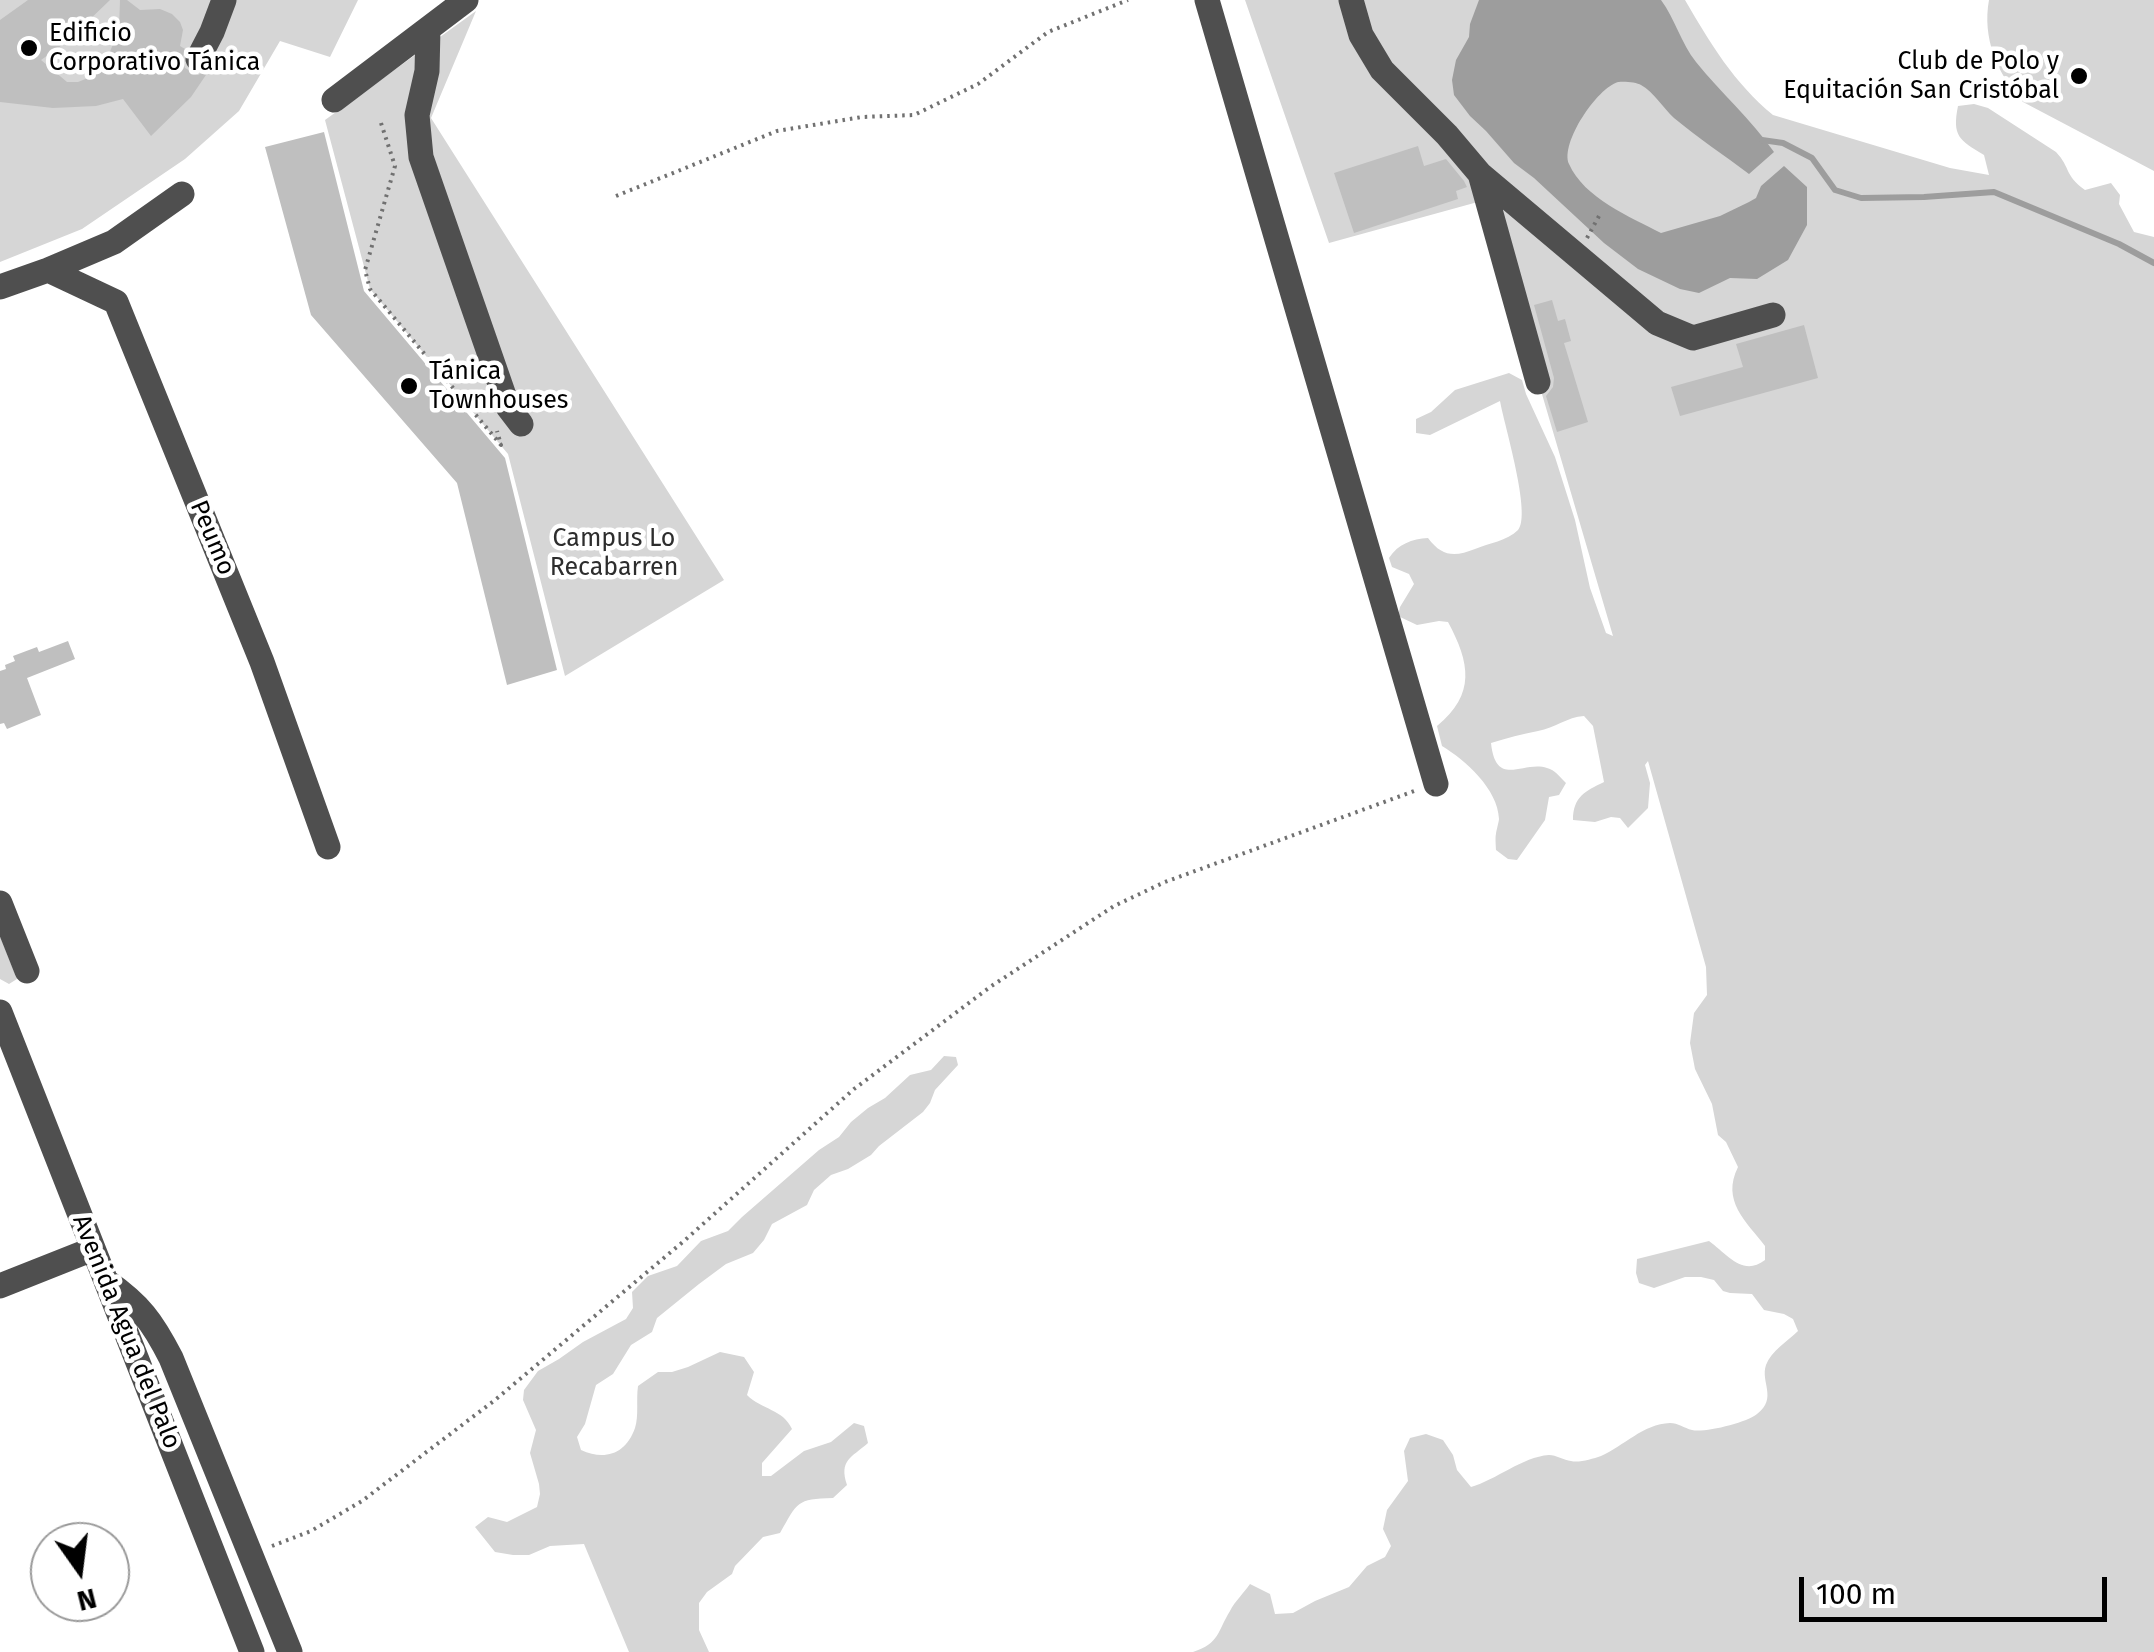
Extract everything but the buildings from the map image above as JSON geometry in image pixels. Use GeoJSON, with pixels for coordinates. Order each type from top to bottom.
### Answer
{"type":"FeatureCollection","features":[{"type":"Feature","properties":{"kind":"street"},"geometry":{"type":"LineString","coordinates":[[198,58],[224,0]]}},
{"type":"Feature","properties":{"kind":"street"},"geometry":{"type":"LineString","coordinates":[[334,100],[466,0]]}},
{"type":"Feature","properties":{"kind":"street"},"geometry":{"type":"LineString","coordinates":[[1207,0],[1436,784]]}},
{"type":"Feature","properties":{"kind":"street"},"geometry":{"type":"LineString","coordinates":[[1351,0],[1362,35],[1382,70],[1480,174],[1657,323],[1694,338],[1773,315]]}},
{"type":"Feature","properties":{"kind":"street"},"geometry":{"type":"LineString","coordinates":[[428,29],[427,71],[417,114],[421,157],[514,415]]}},
{"type":"Feature","properties":{"kind":"street"},"geometry":{"type":"LineString","coordinates":[[1480,174],[1538,382]]}},
{"type":"Feature","properties":{"kind":"street"},"geometry":{"type":"LineString","coordinates":[[0,288],[114,242],[182,194]]}},
{"type":"Feature","properties":{"kind":"street","name":"Peumo"},"geometry":{"type":"LineString","coordinates":[[48,270],[116,302],[262,662],[328,847]]}},
{"type":"Feature","properties":{"kind":"street"},"geometry":{"type":"LineString","coordinates":[[0,903],[27,971]]}},
{"type":"Feature","properties":{"kind":"street","name":"Avenida Agua del Palo"},"geometry":{"type":"LineString","coordinates":[[0,1012],[248,1644]]}},
{"type":"Feature","properties":{"kind":"street"},"geometry":{"type":"LineString","coordinates":[[0,1286],[93,1249]]}},
{"type":"Feature","properties":{"kind":"street"},"geometry":{"type":"LineString","coordinates":[[106,1281],[130,1298],[152,1322],[171,1358],[290,1652]]}},
{"type":"Feature","properties":{"kind":"street"},"geometry":{"type":"LineString","coordinates":[[248,1644],[278,1622]]}},
{"type":"Feature","properties":{"kind":"path"},"geometry":{"type":"LineString","coordinates":[[616,196],[777,130],[862,117],[914,116],[978,84],[1048,32],[1128,0]]}},
{"type":"Feature","properties":{"kind":"path"},"geometry":{"type":"LineString","coordinates":[[381,122],[396,166],[365,270],[370,290],[501,445],[492,416],[514,415]]}},
{"type":"Feature","properties":{"kind":"path"},"geometry":{"type":"LineString","coordinates":[[1580,251],[1599,216]]}},
{"type":"Feature","properties":{"kind":"path"},"geometry":{"type":"LineString","coordinates":[[274,1545],[312,1532],[362,1501],[495,1400],[684,1241],[854,1089],[990,987],[1114,906],[1166,882],[1436,784]]}},
{"type":"Feature","properties":{"kind":"green space"},"geometry":{"type":"Polygon","coordinates":[[[0,0],[358,0],[330,57],[280,41],[239,111],[185,159],[82,229],[0,262],[0,0]]]}},
{"type":"Feature","properties":{"kind":"green space","name":"Club de Polo y Equitación San Cristóbal"},"geometry":{"type":"Polygon","coordinates":[[[1245,0],[1685,0],[1735,76],[1773,115],[1950,168],[1989,175],[1984,155],[1963,141],[1956,124],[1958,106],[1974,104],[1988,108],[2056,152],[2085,190],[2111,183],[2120,195],[2119,204],[2134,232],[2154,237],[2154,1652],[1193,1652],[1213,1641],[1250,1584],[1270,1594],[1275,1614],[1293,1613],[1349,1587],[1367,1566],[1385,1557],[1391,1546],[1383,1529],[1387,1510],[1408,1481],[1404,1451],[1410,1438],[1426,1434],[1443,1440],[1457,1470],[1471,1487],[1539,1457],[1552,1455],[1578,1461],[1601,1456],[1660,1424],[1673,1423],[1698,1431],[1735,1424],[1763,1408],[1768,1360],[1798,1331],[1793,1319],[1764,1310],[1752,1294],[1723,1291],[1714,1280],[1685,1277],[1654,1288],[1639,1283],[1636,1273],[1637,1259],[1709,1241],[1743,1265],[1757,1265],[1765,1260],[1765,1246],[1734,1200],[1732,1190],[1738,1167],[1726,1142],[1718,1135],[1712,1104],[1695,1069],[1690,1043],[1694,1013],[1707,995],[1706,967],[1648,761],[1648,808],[1628,828],[1620,818],[1573,820],[1581,796],[1604,782],[1593,726],[1584,716],[1491,743],[1498,765],[1505,769],[1547,768],[1566,783],[1559,795],[1549,797],[1545,820],[1517,860],[1508,859],[1496,850],[1499,819],[1493,797],[1470,767],[1442,746],[1437,726],[1450,714],[1463,690],[1464,664],[1455,637],[1448,622],[1417,625],[1398,616],[1414,584],[1409,574],[1392,567],[1389,558],[1401,546],[1428,538],[1444,552],[1461,553],[1518,530],[1520,489],[1500,401],[1430,435],[1416,433],[1416,419],[1431,412],[1455,390],[1509,373],[1522,380],[1555,457],[1575,520],[1590,588],[1606,633],[1613,636],[1485,200],[1329,243],[1245,0]]]}},
{"type":"Feature","properties":{"kind":"green space","name":"Club de Polo y Equitación San Cristóbal"},"geometry":{"type":"Polygon","coordinates":[[[1989,0],[2154,0],[2154,171],[2023,102],[1994,55],[1988,28],[1989,0]]]}},
{"type":"Feature","properties":{"kind":"green space","name":"Campus Lo Recabarren"},"geometry":{"type":"Polygon","coordinates":[[[476,11],[431,118],[724,580],[565,676],[508,454],[370,289],[325,120],[476,11]]]}},
{"type":"Feature","properties":{"kind":"green space"},"geometry":{"type":"Polygon","coordinates":[[[0,936],[17,979],[9,984],[0,979],[0,936]]]}},
{"type":"Feature","properties":{"kind":"green space"},"geometry":{"type":"Polygon","coordinates":[[[944,1056],[956,1057],[958,1065],[935,1090],[923,1112],[871,1155],[831,1175],[814,1190],[807,1205],[772,1224],[753,1253],[726,1264],[657,1318],[652,1332],[631,1345],[613,1374],[596,1385],[585,1424],[577,1437],[581,1450],[598,1455],[614,1453],[631,1437],[636,1423],[638,1386],[658,1372],[688,1367],[720,1352],[744,1357],[754,1372],[747,1395],[778,1413],[792,1429],[762,1463],[762,1476],[771,1476],[804,1451],[831,1442],[854,1423],[864,1426],[868,1443],[848,1460],[847,1485],[833,1498],[799,1504],[780,1533],[763,1537],[732,1574],[707,1592],[699,1603],[699,1630],[709,1652],[629,1652],[584,1544],[550,1546],[529,1555],[513,1555],[495,1552],[475,1527],[488,1517],[507,1522],[537,1507],[539,1484],[530,1453],[536,1430],[523,1400],[524,1390],[538,1371],[626,1319],[633,1308],[632,1292],[648,1276],[677,1266],[701,1241],[728,1231],[868,1108],[910,1075],[931,1070],[944,1056]]]}},
{"type":"Feature","properties":{"kind":"shaded area"},"geometry":{"type":"Polygon","coordinates":[[[1479,0],[1661,0],[1696,62],[1774,152],[1749,174],[1674,118],[1646,88],[1620,82],[1600,94],[1582,117],[1570,143],[1569,164],[1597,197],[1661,233],[1720,216],[1749,202],[1784,166],[1807,187],[1807,225],[1788,260],[1757,279],[1730,278],[1699,293],[1680,289],[1638,269],[1604,243],[1514,163],[1454,95],[1456,60],[1469,37],[1479,0]]]}},
{"type":"Feature","properties":{"kind":"waterway"},"geometry":{"type":"LineString","coordinates":[[1762,140],[1783,143],[1812,158],[1835,190],[1861,198],[1994,192],[2119,244],[2154,263]]}},
{"type":"Feature","properties":{"kind":"place","name":"Edificio Corporativo Tánica"},"geometry":{"type":"Point","coordinates":[29,48]}},
{"type":"Feature","properties":{"kind":"place","name":"Club de Polo y Equitación San Cristóbal"},"geometry":{"type":"Point","coordinates":[2079,76]}},
{"type":"Feature","properties":{"kind":"place","name":"Tánica Townhouses"},"geometry":{"type":"Point","coordinates":[409,386]}}]}
